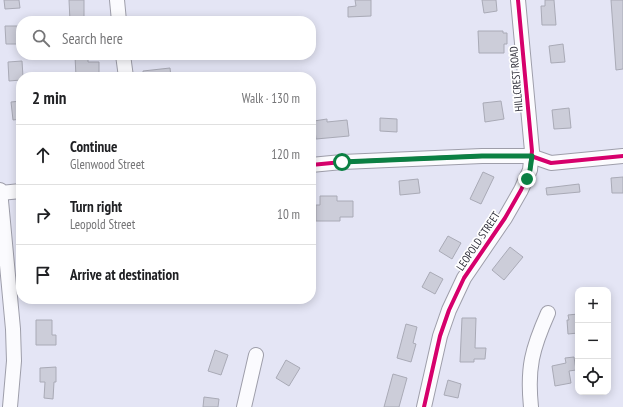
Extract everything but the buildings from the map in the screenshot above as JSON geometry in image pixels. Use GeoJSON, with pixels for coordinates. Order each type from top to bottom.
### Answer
{"type":"FeatureCollection","features":[{"type":"Feature","properties":{"kind":"street"},"geometry":{"type":"LineString","coordinates":[[117,0],[119,16]]}},
{"type":"Feature","properties":{"kind":"street","name":"HILLCREST ROAD"},"geometry":{"type":"LineString","coordinates":[[518,0],[532,156]]}},
{"type":"Feature","properties":{"kind":"street"},"geometry":{"type":"LineString","coordinates":[[124,60],[125,72]]}},
{"type":"Feature","properties":{"kind":"street"},"geometry":{"type":"LineString","coordinates":[[316,165],[466,156],[532,156],[551,163],[623,156]]}},
{"type":"Feature","properties":{"kind":"street","name":"LEOPOLD STREET"},"geometry":{"type":"LineString","coordinates":[[424,407],[440,336],[452,303],[471,267],[505,218],[521,190],[530,170],[532,156]]}},
{"type":"Feature","properties":{"kind":"street"},"geometry":{"type":"LineString","coordinates":[[10,407],[14,361],[13,329],[0,191],[16,191]]}},
{"type":"Feature","properties":{"kind":"street"},"geometry":{"type":"LineString","coordinates":[[531,407],[529,377],[531,361],[537,338],[548,313]]}},
{"type":"Feature","properties":{"kind":"street"},"geometry":{"type":"LineString","coordinates":[[244,407],[256,355]]}},
{"type":"Feature","properties":{"kind":"cycle path"},"geometry":{"type":"LineString","coordinates":[[424,407],[440,336],[449,310],[464,278],[505,218],[521,190],[530,170],[532,151],[518,0]]}},
{"type":"Feature","properties":{"kind":"cycle path"},"geometry":{"type":"LineString","coordinates":[[316,165],[482,156],[531,156],[551,163],[623,156]]}},
{"type":"Feature","properties":{"kind":"route"},"geometry":{"type":"LineString","coordinates":[[342,162],[482,156],[532,156],[527,179]]}}]}
